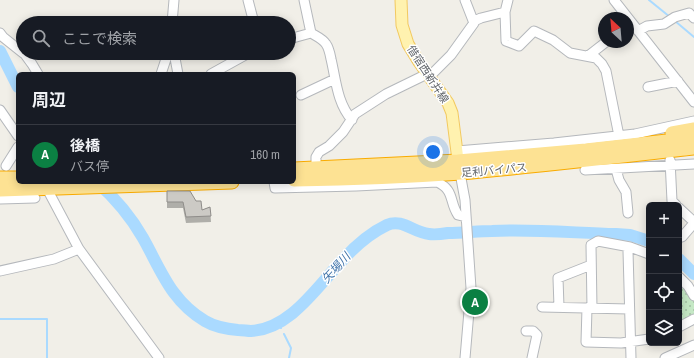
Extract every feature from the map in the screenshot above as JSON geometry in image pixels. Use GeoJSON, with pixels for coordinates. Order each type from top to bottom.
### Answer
{"type":"FeatureCollection","features":[{"type":"Feature","properties":{"kind":"highway"},"geometry":{"type":"LineString","coordinates":[[584,161],[694,129]]}},
{"type":"Feature","properties":{"kind":"highway","name":"足利バイパス"},"geometry":{"type":"LineString","coordinates":[[663,155],[694,138]]}},
{"type":"Feature","properties":{"kind":"highway","name":"足利バイパス"},"geometry":{"type":"LineString","coordinates":[[296,169],[458,162],[584,161],[663,155],[694,148]]}},
{"type":"Feature","properties":{"kind":"highway"},"geometry":{"type":"LineString","coordinates":[[584,161],[663,155],[694,157]]}},
{"type":"Feature","properties":{"kind":"highway","name":"足利バイパス"},"geometry":{"type":"LineString","coordinates":[[296,180],[380,178],[458,162]]}},
{"type":"Feature","properties":{"kind":"highway"},"geometry":{"type":"LineString","coordinates":[[0,178],[16,178]]}},
{"type":"Feature","properties":{"kind":"highway"},"geometry":{"type":"LineString","coordinates":[[0,190],[46,186],[86,188],[185,184]]}},
{"type":"Feature","properties":{"kind":"main road","name":"借宿西新井線"},"geometry":{"type":"LineString","coordinates":[[401,0],[402,25],[405,36],[413,53],[450,108],[454,123],[458,162]]}},
{"type":"Feature","properties":{"kind":"street"},"geometry":{"type":"LineString","coordinates":[[173,16],[174,0]]}},
{"type":"Feature","properties":{"kind":"street"},"geometry":{"type":"LineString","coordinates":[[248,0],[252,16]]}},
{"type":"Feature","properties":{"kind":"street"},"geometry":{"type":"LineString","coordinates":[[304,0],[311,33],[326,44],[336,88],[342,105],[352,120]]}},
{"type":"Feature","properties":{"kind":"street"},"geometry":{"type":"LineString","coordinates":[[465,0],[474,21]]}},
{"type":"Feature","properties":{"kind":"street"},"geometry":{"type":"LineString","coordinates":[[508,0],[505,12],[506,41],[519,46],[534,31],[553,40],[570,53],[596,58],[602,64],[606,71],[619,136]]}},
{"type":"Feature","properties":{"kind":"street"},"geometry":{"type":"LineString","coordinates":[[614,0],[622,12]]}},
{"type":"Feature","properties":{"kind":"street"},"geometry":{"type":"LineString","coordinates":[[316,168],[316,157],[319,152],[329,146],[352,120],[355,114],[386,94],[428,75],[451,56],[474,21],[505,12]]}},
{"type":"Feature","properties":{"kind":"street"},"geometry":{"type":"LineString","coordinates":[[638,32],[647,26],[664,24],[675,17],[689,13],[694,18]]}},
{"type":"Feature","properties":{"kind":"street"},"geometry":{"type":"LineString","coordinates":[[634,28],[694,102]]}},
{"type":"Feature","properties":{"kind":"street"},"geometry":{"type":"LineString","coordinates":[[0,33],[16,47]]}},
{"type":"Feature","properties":{"kind":"street"},"geometry":{"type":"LineString","coordinates":[[296,37],[311,33]]}},
{"type":"Feature","properties":{"kind":"street"},"geometry":{"type":"LineString","coordinates":[[588,56],[598,48]]}},
{"type":"Feature","properties":{"kind":"street"},"geometry":{"type":"LineString","coordinates":[[29,60],[37,72]]}},
{"type":"Feature","properties":{"kind":"street"},"geometry":{"type":"LineString","coordinates":[[162,72],[166,60]]}},
{"type":"Feature","properties":{"kind":"street"},"geometry":{"type":"LineString","coordinates":[[175,60],[178,72]]}},
{"type":"Feature","properties":{"kind":"street"},"geometry":{"type":"LineString","coordinates":[[215,72],[236,60]]}},
{"type":"Feature","properties":{"kind":"street"},"geometry":{"type":"LineString","coordinates":[[300,95],[335,79]]}},
{"type":"Feature","properties":{"kind":"street"},"geometry":{"type":"LineString","coordinates":[[648,87],[678,81]]}},
{"type":"Feature","properties":{"kind":"street"},"geometry":{"type":"LineString","coordinates":[[0,110],[16,133]]}},
{"type":"Feature","properties":{"kind":"street"},"geometry":{"type":"LineString","coordinates":[[465,358],[471,288],[465,200],[458,162],[554,143],[635,134],[694,121]]}},
{"type":"Feature","properties":{"kind":"street"},"geometry":{"type":"LineString","coordinates":[[6,166],[16,150]]}},
{"type":"Feature","properties":{"kind":"street"},"geometry":{"type":"LineString","coordinates":[[584,161],[616,169],[663,155],[694,164]]}},
{"type":"Feature","properties":{"kind":"street"},"geometry":{"type":"LineString","coordinates":[[663,155],[673,202]]}},
{"type":"Feature","properties":{"kind":"street"},"geometry":{"type":"LineString","coordinates":[[616,169],[619,180],[626,192],[628,213]]}},
{"type":"Feature","properties":{"kind":"street"},"geometry":{"type":"LineString","coordinates":[[274,184],[275,188],[437,182],[444,185],[451,195],[456,213],[466,221]]}},
{"type":"Feature","properties":{"kind":"street"},"geometry":{"type":"LineString","coordinates":[[46,186],[79,249],[159,358]]}},
{"type":"Feature","properties":{"kind":"street"},"geometry":{"type":"LineString","coordinates":[[0,199],[35,198]]}},
{"type":"Feature","properties":{"kind":"street"},"geometry":{"type":"LineString","coordinates":[[682,211],[694,223],[682,237]]}},
{"type":"Feature","properties":{"kind":"street"},"geometry":{"type":"LineString","coordinates":[[646,253],[630,247],[598,241],[591,246],[590,308],[586,342],[630,342],[646,339]]}},
{"type":"Feature","properties":{"kind":"street"},"geometry":{"type":"LineString","coordinates":[[630,247],[628,251],[631,358]]}},
{"type":"Feature","properties":{"kind":"street"},"geometry":{"type":"LineString","coordinates":[[0,271],[54,259],[79,249]]}},
{"type":"Feature","properties":{"kind":"street"},"geometry":{"type":"LineString","coordinates":[[559,307],[558,278],[591,265]]}},
{"type":"Feature","properties":{"kind":"street"},"geometry":{"type":"LineString","coordinates":[[682,280],[694,296]]}},
{"type":"Feature","properties":{"kind":"street"},"geometry":{"type":"LineString","coordinates":[[542,307],[629,309]]}},
{"type":"Feature","properties":{"kind":"street"},"geometry":{"type":"LineString","coordinates":[[682,326],[694,319]]}},
{"type":"Feature","properties":{"kind":"street"},"geometry":{"type":"LineString","coordinates":[[526,331],[533,331],[537,335],[532,358]]}},
{"type":"Feature","properties":{"kind":"street"},"geometry":{"type":"LineString","coordinates":[[665,358],[694,345]]}},
{"type":"Feature","properties":{"kind":"green space"},"geometry":{"type":"Polygon","coordinates":[[[682,283],[694,300],[694,316],[682,323],[682,283]]]}},
{"type":"Feature","properties":{"kind":"building"},"geometry":{"type":"Polygon","coordinates":[[[167,191],[190,191],[196,201],[201,201],[202,210],[210,207],[211,216],[186,217],[183,202],[167,202],[167,191]]]}},
{"type":"Feature","properties":{"kind":"waterway"},"geometry":{"type":"LineString","coordinates":[[649,0],[670,17]]}},
{"type":"Feature","properties":{"kind":"waterway"},"geometry":{"type":"LineString","coordinates":[[675,21],[694,37]]}},
{"type":"Feature","properties":{"kind":"waterway","name":"矢場川"},"geometry":{"type":"LineString","coordinates":[[0,51],[16,83]]}},
{"type":"Feature","properties":{"kind":"waterway","name":"矢場川"},"geometry":{"type":"LineString","coordinates":[[99,184],[128,215],[143,238],[168,284],[184,304],[193,313],[205,321],[213,325],[234,330],[251,331],[265,329],[290,315],[312,295],[345,257],[367,237],[392,223],[398,223],[418,231],[431,234],[487,231],[539,231],[630,235],[646,240]]}},
{"type":"Feature","properties":{"kind":"waterway","name":"矢場川"},"geometry":{"type":"LineString","coordinates":[[682,262],[694,274]]}},
{"type":"Feature","properties":{"kind":"waterway"},"geometry":{"type":"LineString","coordinates":[[0,319],[47,319],[47,358]]}},
{"type":"Feature","properties":{"kind":"waterway","name":"矢場川"},"geometry":{"type":"LineString","coordinates":[[278,322],[281,328]]}},
{"type":"Feature","properties":{"kind":"waterway"},"geometry":{"type":"LineString","coordinates":[[284,334],[291,348],[289,358]]}},
{"type":"Feature","properties":{"kind":"place","name":"後橋"},"geometry":{"type":"Point","coordinates":[475,302]}}]}
